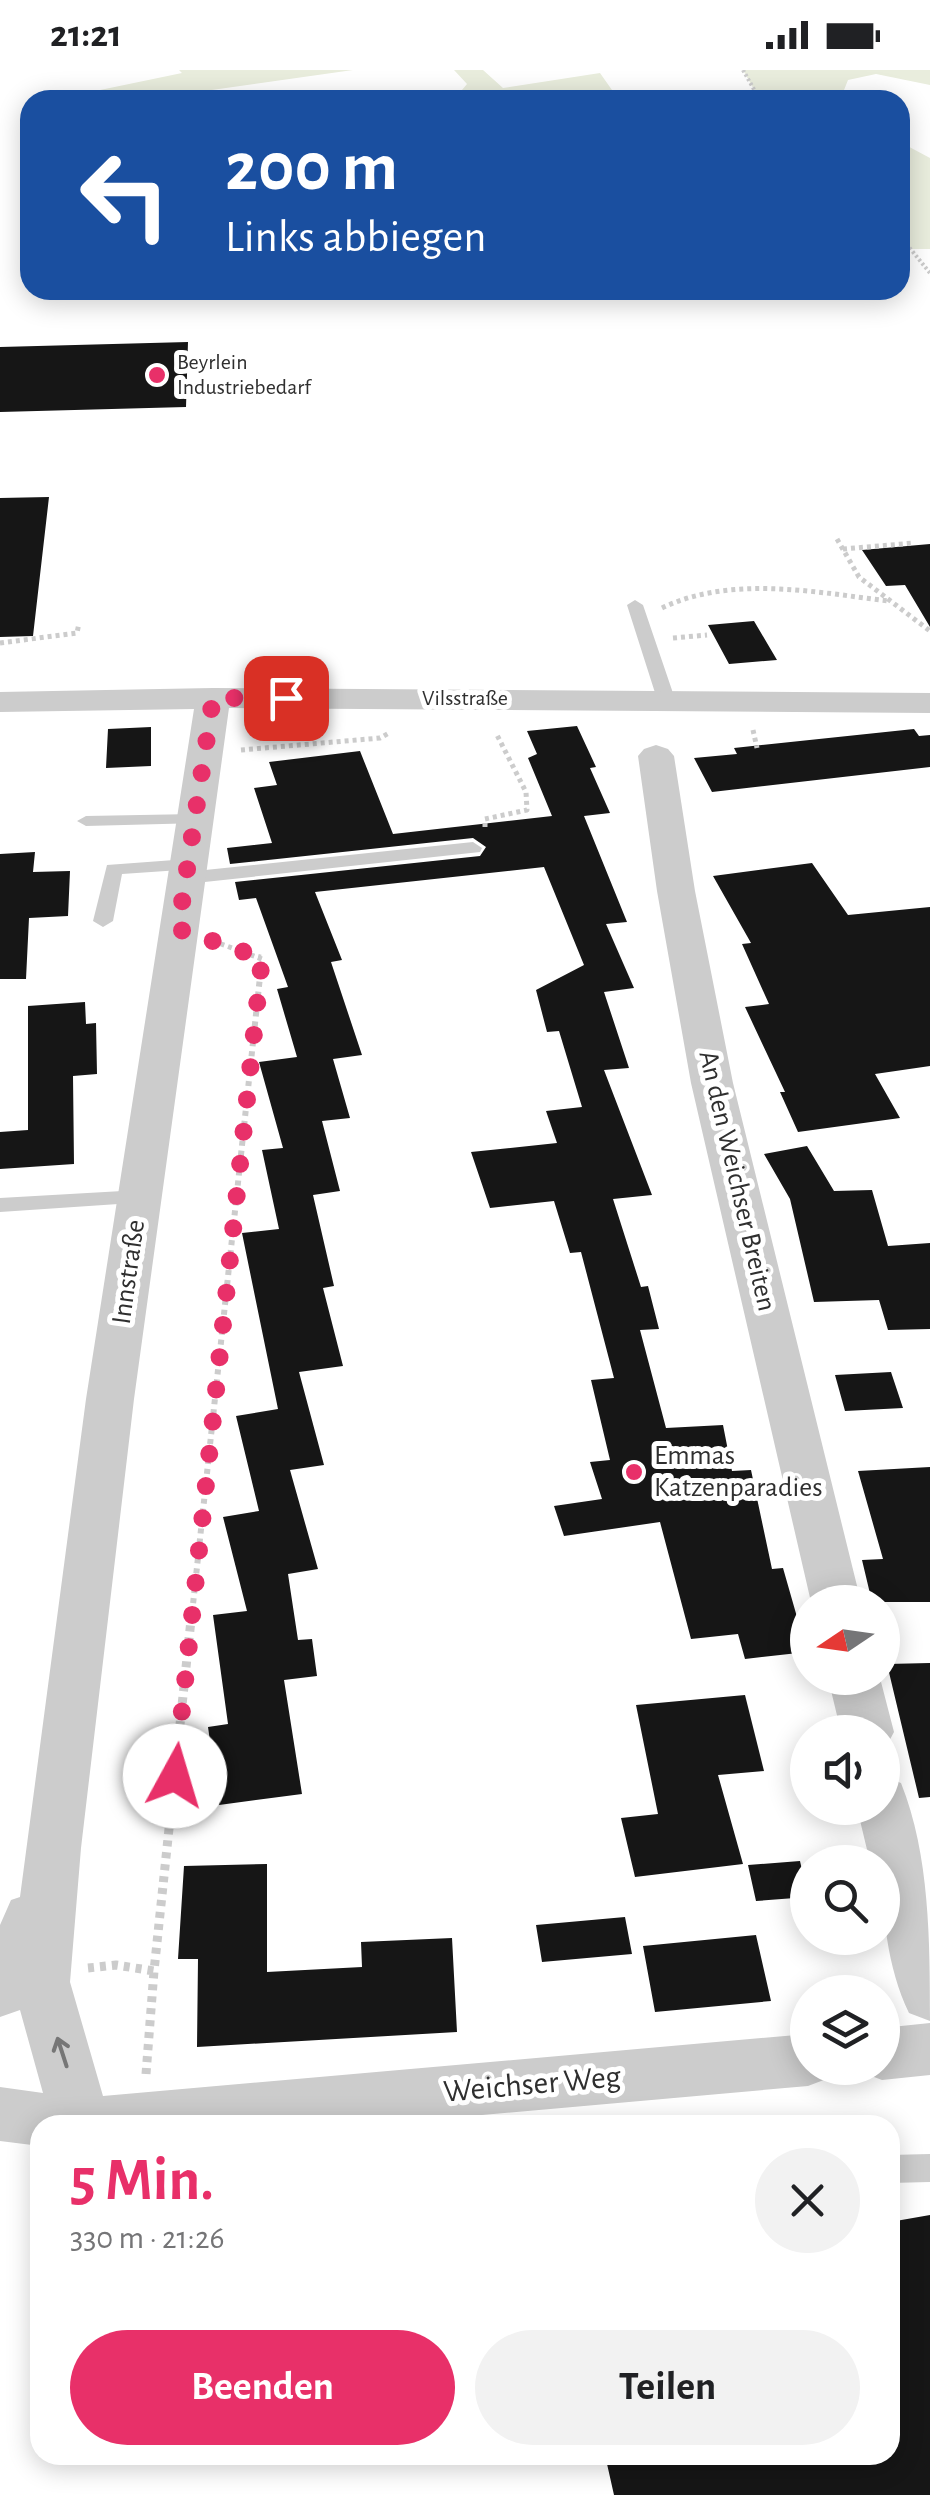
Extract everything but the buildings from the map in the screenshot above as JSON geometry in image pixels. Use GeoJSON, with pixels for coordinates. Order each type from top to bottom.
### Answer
{"type":"FeatureCollection","features":[{"type":"Feature","properties":{"kind":"street","name":"Vilsstraße"},"geometry":{"type":"LineString","coordinates":[[0,702],[213,698],[930,703]]}},
{"type":"Feature","properties":{"kind":"street","name":"Innstraße"},"geometry":{"type":"LineString","coordinates":[[21,1987],[17,1962],[53,1848],[140,1197],[213,698]]}},
{"type":"Feature","properties":{"kind":"street","name":"An den Weichser Breiten"},"geometry":{"type":"LineString","coordinates":[[656,756],[676,891],[712,1084],[832,1585]]}},
{"type":"Feature","properties":{"kind":"street"},"geometry":{"type":"LineString","coordinates":[[889,1825],[930,1996]]}},
{"type":"Feature","properties":{"kind":"street"},"geometry":{"type":"LineString","coordinates":[[21,1987],[71,2080],[65,2115]]}},
{"type":"Feature","properties":{"kind":"street"},"geometry":{"type":"LineString","coordinates":[[900,2052],[930,2050]]}},
{"type":"Feature","properties":{"kind":"street","name":"Weichser Weg"},"geometry":{"type":"LineString","coordinates":[[177,2115],[790,2062]]}},
{"type":"Feature","properties":{"kind":"street","name":"Weichser Weg"},"geometry":{"type":"LineString","coordinates":[[0,2114],[30,2120]]}},
{"type":"Feature","properties":{"kind":"street","name":"Weichser Weg"},"geometry":{"type":"LineString","coordinates":[[0,2144],[30,2136]]}},
{"type":"Feature","properties":{"kind":"lane"},"geometry":{"type":"LineString","coordinates":[[635,604],[666,699]]}},
{"type":"Feature","properties":{"kind":"lane"},"geometry":{"type":"LineString","coordinates":[[86,821],[195,819]]}},
{"type":"Feature","properties":{"kind":"lane"},"geometry":{"type":"LineString","coordinates":[[103,921],[114,870],[187,871],[473,848]]}},
{"type":"Feature","properties":{"kind":"lane"},"geometry":{"type":"LineString","coordinates":[[0,1205],[140,1197]]}},
{"type":"Feature","properties":{"kind":"lane"},"geometry":{"type":"LineString","coordinates":[[900,2169],[930,2168]]}},
{"type":"Feature","properties":{"kind":"path"},"geometry":{"type":"LineString","coordinates":[[910,247],[930,273]]}},
{"type":"Feature","properties":{"kind":"path"},"geometry":{"type":"LineString","coordinates":[[917,255],[930,255]]}},
{"type":"Feature","properties":{"kind":"path"},"geometry":{"type":"LineString","coordinates":[[837,539],[859,577],[930,631]]}},
{"type":"Feature","properties":{"kind":"path"},"geometry":{"type":"LineString","coordinates":[[843,549],[914,543]]}},
{"type":"Feature","properties":{"kind":"path"},"geometry":{"type":"LineString","coordinates":[[641,623],[670,602],[694,595],[790,590],[888,601]]}},
{"type":"Feature","properties":{"kind":"path"},"geometry":{"type":"LineString","coordinates":[[0,643],[77,633],[79,623]]}},
{"type":"Feature","properties":{"kind":"path"},"geometry":{"type":"LineString","coordinates":[[205,753],[380,738],[389,733]]}},
{"type":"Feature","properties":{"kind":"path"},"geometry":{"type":"LineString","coordinates":[[486,832],[485,819],[527,810],[526,792],[497,736]]}},
{"type":"Feature","properties":{"kind":"path"},"geometry":{"type":"LineString","coordinates":[[143,2115],[154,1971],[262,958],[178,929]]}},
{"type":"Feature","properties":{"kind":"path"},"geometry":{"type":"LineString","coordinates":[[21,1987],[102,1966],[154,1971]]}},
{"type":"Feature","properties":{"kind":"green space"},"geometry":{"type":"Polygon","coordinates":[[[179,70],[353,70],[212,90],[100,90],[182,73],[179,70]]]}},
{"type":"Feature","properties":{"kind":"green space"},"geometry":{"type":"Polygon","coordinates":[[[454,70],[483,70],[503,88],[600,73],[612,90],[462,90],[467,84],[454,70]]]}},
{"type":"Feature","properties":{"kind":"green space"},"geometry":{"type":"Polygon","coordinates":[[[743,70],[930,70],[930,85],[876,74],[848,80],[844,90],[754,90],[743,70]]]}},
{"type":"Feature","properties":{"kind":"green space"},"geometry":{"type":"Polygon","coordinates":[[[910,147],[930,158],[930,249],[912,249],[910,147]]]}},
{"type":"Feature","properties":{"kind":"place","name":"Beyrlein Industriebedarf"},"geometry":{"type":"Point","coordinates":[157,375]}},
{"type":"Feature","properties":{"kind":"place","name":"Emmas Katzenparadies"},"geometry":{"type":"Point","coordinates":[634,1472]}},
{"type":"Feature","properties":{"kind":"route"},"geometry":{"type":"LineString","coordinates":[[175,1776],[262,958],[178,929],[213,698],[286,698]]}}]}
